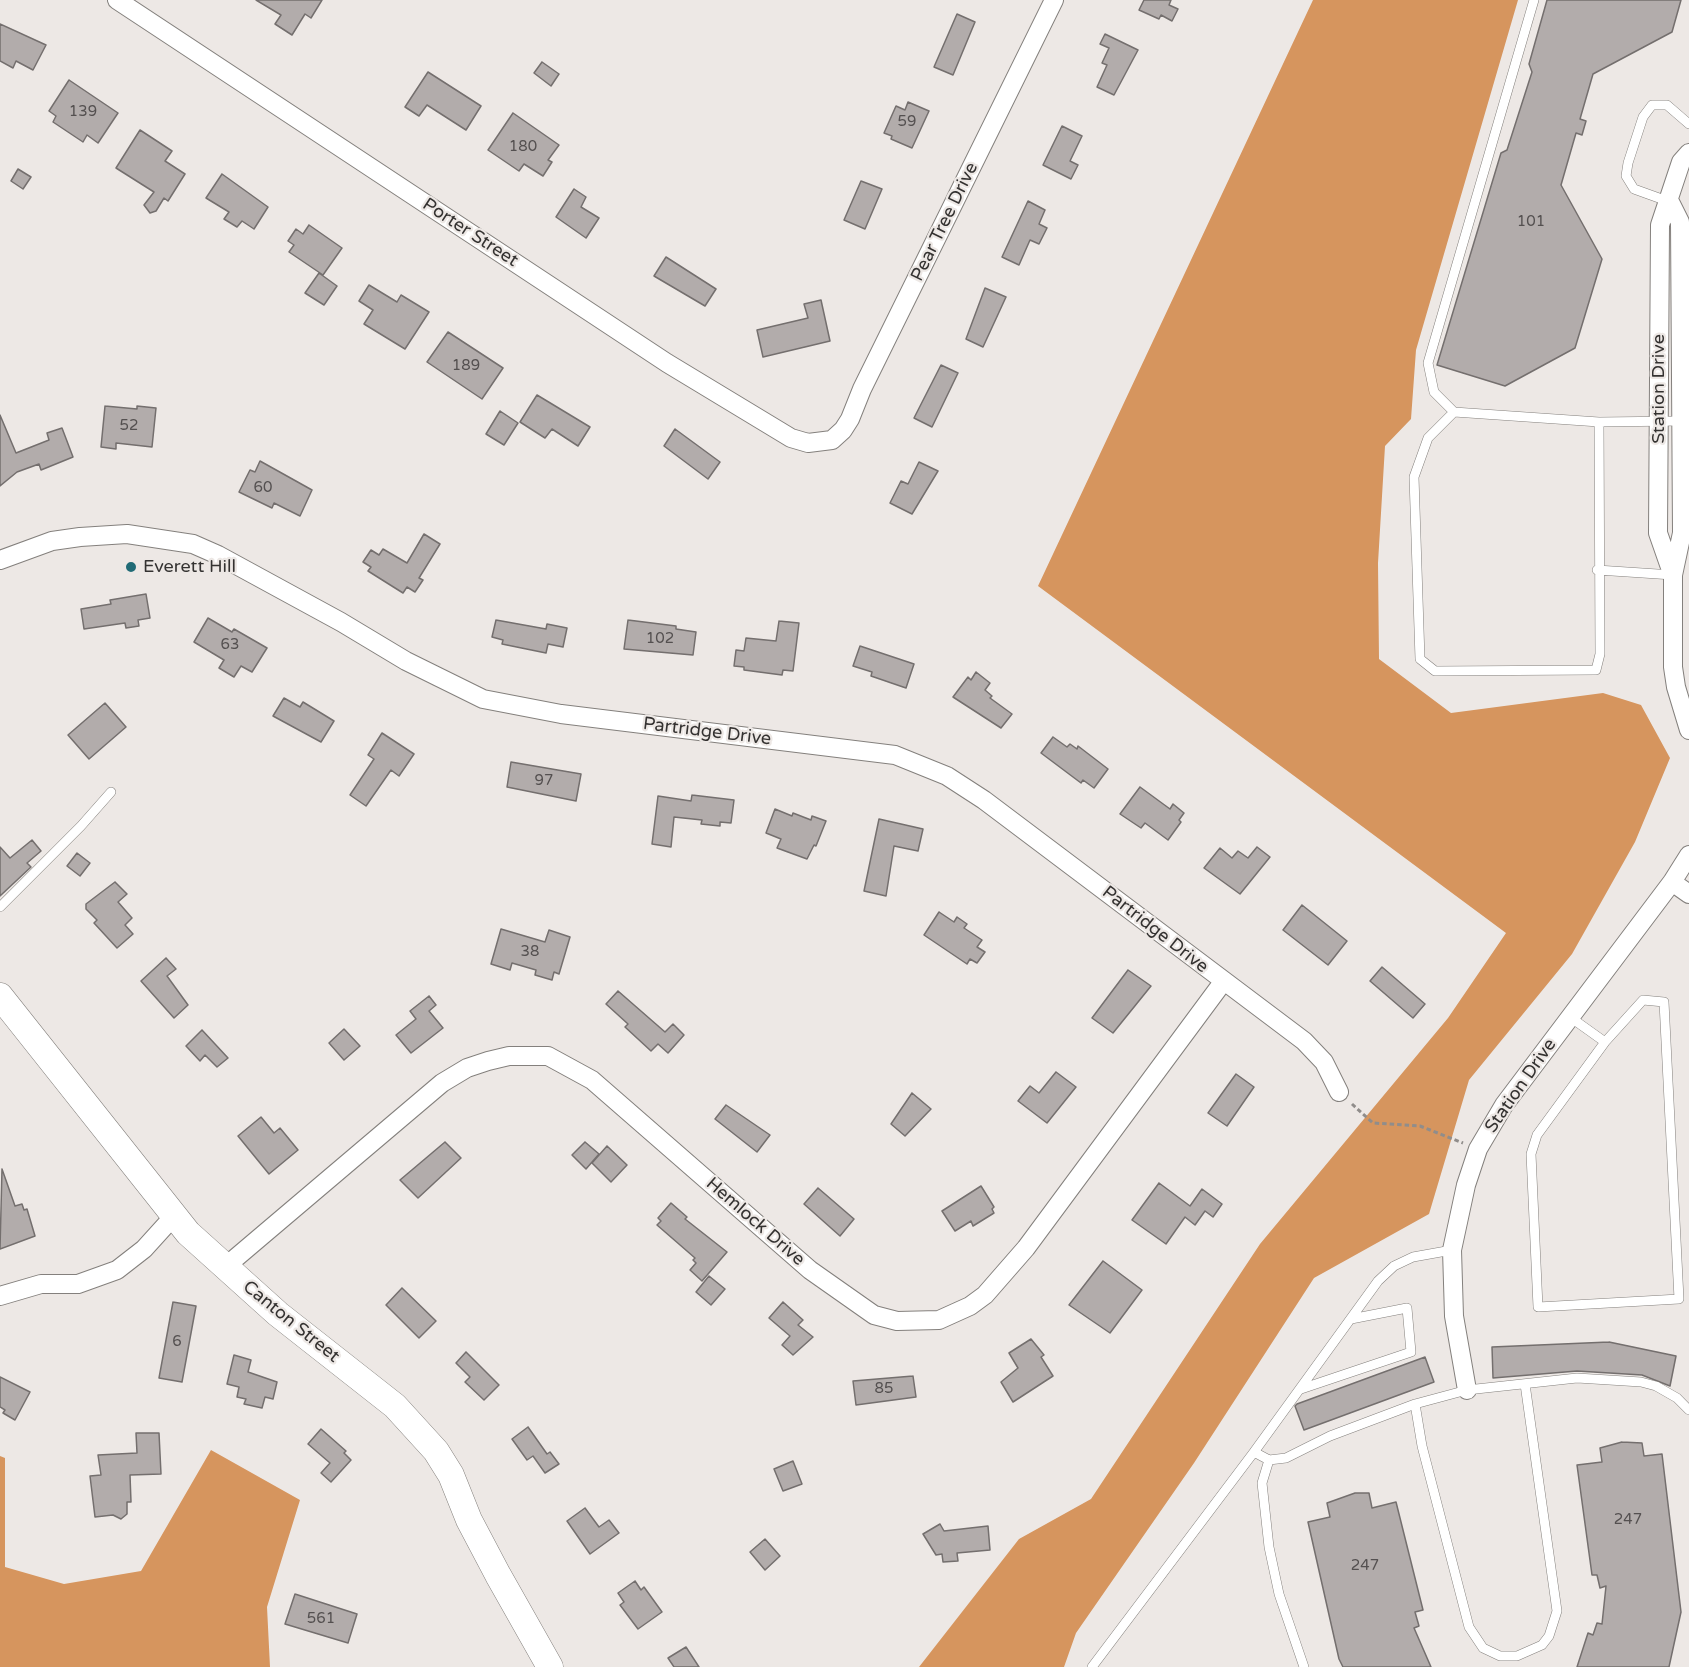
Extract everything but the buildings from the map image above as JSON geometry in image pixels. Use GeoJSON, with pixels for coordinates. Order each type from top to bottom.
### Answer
{"type":"FeatureCollection","features":[{"type":"Feature","properties":{"kind":"main road","name":"Canton Street"},"geometry":{"type":"LineString","coordinates":[[0,996],[173,1217],[278,1314],[395,1406],[436,1451],[451,1475],[469,1520],[498,1575],[550,1667]]}},
{"type":"Feature","properties":{"kind":"street","name":"Porter Street"},"geometry":{"type":"LineString","coordinates":[[117,0],[677,368],[791,438],[808,444],[832,440]]}},
{"type":"Feature","properties":{"kind":"street","name":"Pear Tree Drive"},"geometry":{"type":"LineString","coordinates":[[832,440],[850,420],[1054,0]]}},
{"type":"Feature","properties":{"kind":"street","name":"Station Drive"},"geometry":{"type":"LineString","coordinates":[[1672,575],[1658,533],[1660,225],[1670,202],[1670,191],[1681,162],[1689,153]]}},
{"type":"Feature","properties":{"kind":"street","name":"Station Drive"},"geometry":{"type":"LineString","coordinates":[[1670,202],[1680,222],[1682,533],[1672,575],[1672,667],[1689,730]]}},
{"type":"Feature","properties":{"kind":"street","name":"Partridge Drive"},"geometry":{"type":"LineString","coordinates":[[0,560],[51,541],[80,537],[128,534],[193,544],[341,622],[406,661],[483,699],[561,714],[896,755],[947,776],[984,800],[1304,1041],[1324,1062],[1339,1092]]}},
{"type":"Feature","properties":{"kind":"street","name":"Station Drive"},"geometry":{"type":"LineString","coordinates":[[1467,1390],[1454,1316],[1452,1250],[1466,1185],[1478,1149],[1504,1105],[1672,882],[1689,855]]}},
{"type":"Feature","properties":{"kind":"street"},"geometry":{"type":"LineString","coordinates":[[1672,882],[1689,894]]}},
{"type":"Feature","properties":{"kind":"street","name":"Hemlock Drive"},"geometry":{"type":"LineString","coordinates":[[225,1266],[442,1083],[467,1068],[488,1061],[528,1055],[548,1056],[592,1080],[810,1270],[874,1315],[897,1321],[939,1320],[970,1306],[986,1295],[1026,1248],[1223,982]]}},
{"type":"Feature","properties":{"kind":"street"},"geometry":{"type":"LineString","coordinates":[[0,1296],[41,1284],[78,1284],[117,1270],[144,1249],[173,1217]]}},
{"type":"Feature","properties":{"kind":"lane"},"geometry":{"type":"LineString","coordinates":[[1534,0],[1428,363],[1434,392],[1454,412],[1599,422],[1680,421]]}},
{"type":"Feature","properties":{"kind":"lane"},"geometry":{"type":"LineString","coordinates":[[1670,202],[1634,189],[1626,176],[1628,163],[1643,117],[1652,105],[1667,105],[1689,124]]}},
{"type":"Feature","properties":{"kind":"lane"},"geometry":{"type":"LineString","coordinates":[[1454,412],[1428,438],[1414,477],[1420,659],[1435,671],[1596,670],[1600,654],[1599,422]]}},
{"type":"Feature","properties":{"kind":"lane"},"geometry":{"type":"LineString","coordinates":[[1598,570],[1672,575]]}},
{"type":"Feature","properties":{"kind":"lane"},"geometry":{"type":"LineString","coordinates":[[0,907],[73,834],[111,792]]}},
{"type":"Feature","properties":{"kind":"lane"},"geometry":{"type":"LineString","coordinates":[[1643,1000],[1664,1002],[1678,1299],[1538,1307],[1531,1154],[1537,1135],[1605,1042],[1643,1000]]}},
{"type":"Feature","properties":{"kind":"lane"},"geometry":{"type":"LineString","coordinates":[[1570,1017],[1605,1042]]}},
{"type":"Feature","properties":{"kind":"lane"},"geometry":{"type":"LineString","coordinates":[[1092,1667],[1301,1389],[1378,1281],[1394,1266],[1413,1257],[1452,1250]]}},
{"type":"Feature","properties":{"kind":"lane"},"geometry":{"type":"LineString","coordinates":[[1301,1389],[1411,1352],[1407,1308],[1351,1318]]}},
{"type":"Feature","properties":{"kind":"lane"},"geometry":{"type":"LineString","coordinates":[[1254,1452],[1269,1460],[1286,1458],[1330,1436],[1415,1404],[1467,1390],[1577,1378],[1641,1382],[1656,1386],[1677,1398],[1689,1410]]}},
{"type":"Feature","properties":{"kind":"lane"},"geometry":{"type":"LineString","coordinates":[[1415,1404],[1422,1446],[1469,1627],[1483,1648],[1500,1656],[1517,1656],[1542,1645],[1549,1636],[1557,1611],[1525,1384]]}},
{"type":"Feature","properties":{"kind":"lane"},"geometry":{"type":"LineString","coordinates":[[1269,1460],[1262,1483],[1269,1547],[1279,1594],[1304,1667]]}},
{"type":"Feature","properties":{"kind":"path"},"geometry":{"type":"LineString","coordinates":[[1339,1092],[1373,1123],[1420,1126],[1478,1149]]}},
{"type":"Feature","properties":{"kind":"shaded area"},"geometry":{"type":"Polygon","coordinates":[[[1313,0],[1518,0],[1416,350],[1411,419],[1385,446],[1378,563],[1379,659],[1451,713],[1603,693],[1641,705],[1670,758],[1635,842],[1572,954],[1469,1080],[1429,1214],[1314,1278],[1194,1463],[1076,1633],[1064,1667],[919,1667],[1019,1539],[1091,1499],[1260,1244],[1448,1018],[1506,933],[1038,586],[1313,0]]]}},
{"type":"Feature","properties":{"kind":"shaded area"},"geometry":{"type":"Polygon","coordinates":[[[211,1450],[300,1500],[267,1607],[270,1667],[0,1667],[0,1456],[5,1458],[5,1567],[64,1584],[141,1571],[211,1450]]]}},
{"type":"Feature","properties":{"kind":"place","name":"Everett Hill"},"geometry":{"type":"Point","coordinates":[131,567]}}]}
